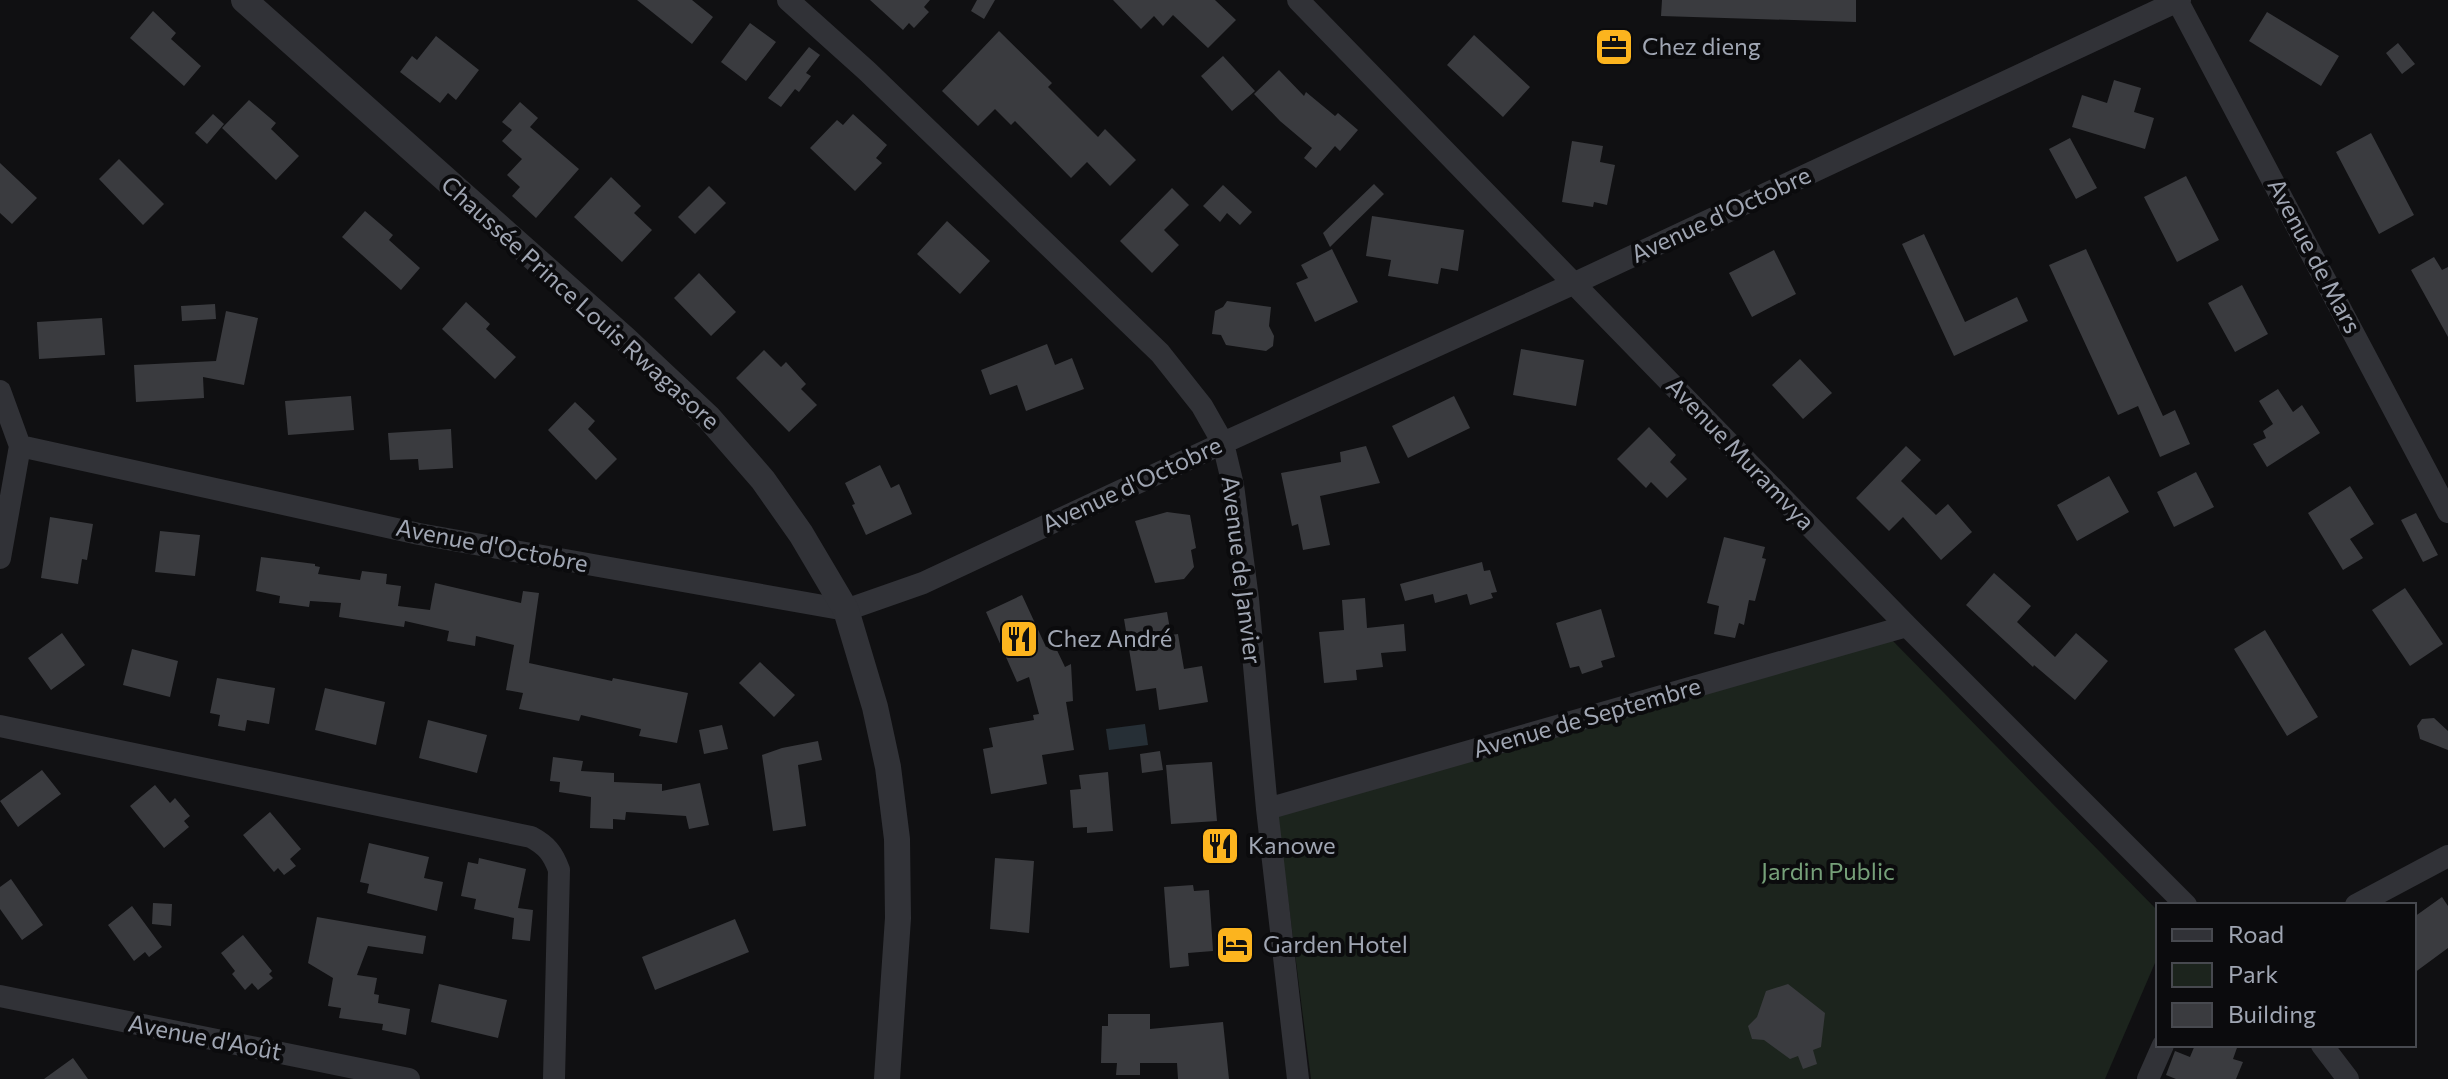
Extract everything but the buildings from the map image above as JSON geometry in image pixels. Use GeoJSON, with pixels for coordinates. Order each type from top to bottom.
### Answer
{"type":"FeatureCollection","features":[{"type":"Feature","properties":{"kind":"street","name":"Chaussée Prince Louis Rwagasore"},"geometry":{"type":"LineString","coordinates":[[244,0],[625,339],[709,418],[763,480],[801,534],[846,610],[875,707],[888,767],[897,839],[898,918],[887,1079]]}},
{"type":"Feature","properties":{"kind":"street","name":"Avenue de Janvier"},"geometry":{"type":"LineString","coordinates":[[788,0],[867,71],[1160,353],[1202,406],[1223,443],[1233,485],[1248,599],[1267,809],[1298,1079]]}},
{"type":"Feature","properties":{"kind":"street","name":"Avenue Muramvya"},"geometry":{"type":"LineString","coordinates":[[1298,0],[1907,626],[2184,903]]}},
{"type":"Feature","properties":{"kind":"street","name":"Avenue d'Octobre"},"geometry":{"type":"LineString","coordinates":[[20,446],[419,534],[846,610],[879,601],[923,583],[1575,283],[2178,0]]}},
{"type":"Feature","properties":{"kind":"street","name":"Avenue de Mars"},"geometry":{"type":"LineString","coordinates":[[2178,0],[2448,512]]}},
{"type":"Feature","properties":{"kind":"street"},"geometry":{"type":"LineString","coordinates":[[0,391],[20,446],[0,558]]}},
{"type":"Feature","properties":{"kind":"street","name":"Avenue de Septembre"},"geometry":{"type":"LineString","coordinates":[[1267,809],[1907,626]]}},
{"type":"Feature","properties":{"kind":"street"},"geometry":{"type":"LineString","coordinates":[[0,726],[430,814],[531,837],[544,844],[554,855],[559,870],[554,1079]]}},
{"type":"Feature","properties":{"kind":"street"},"geometry":{"type":"LineString","coordinates":[[2360,903],[2448,856]]}},
{"type":"Feature","properties":{"kind":"street","name":"Avenue d'Août"},"geometry":{"type":"LineString","coordinates":[[0,996],[409,1079]]}},
{"type":"Feature","properties":{"kind":"street"},"geometry":{"type":"LineString","coordinates":[[2148,1079],[2162,1047]]}},
{"type":"Feature","properties":{"kind":"street"},"geometry":{"type":"LineString","coordinates":[[2324,1047],[2348,1079]]}},
{"type":"Feature","properties":{"kind":"green space","name":"Jardin Public"},"geometry":{"type":"Polygon","coordinates":[[[1891,639],[2156,909],[2156,961],[2105,1079],[1311,1079],[1277,812],[1891,639]]]}},
{"type":"Feature","properties":{"kind":"shaded area"},"geometry":{"type":"Polygon","coordinates":[[[1145,724],[1148,745],[1109,750],[1106,729],[1145,724]]]}},
{"type":"Feature","properties":{"kind":"place","name":"Chez dieng"},"geometry":{"type":"Point","coordinates":[1614,47]}},
{"type":"Feature","properties":{"kind":"place","name":"Chez André"},"geometry":{"type":"Point","coordinates":[1019,639]}},
{"type":"Feature","properties":{"kind":"place","name":"Kanowe"},"geometry":{"type":"Point","coordinates":[1220,846]}},
{"type":"Feature","properties":{"kind":"place","name":"Garden Hotel"},"geometry":{"type":"Point","coordinates":[1235,945]}}]}
